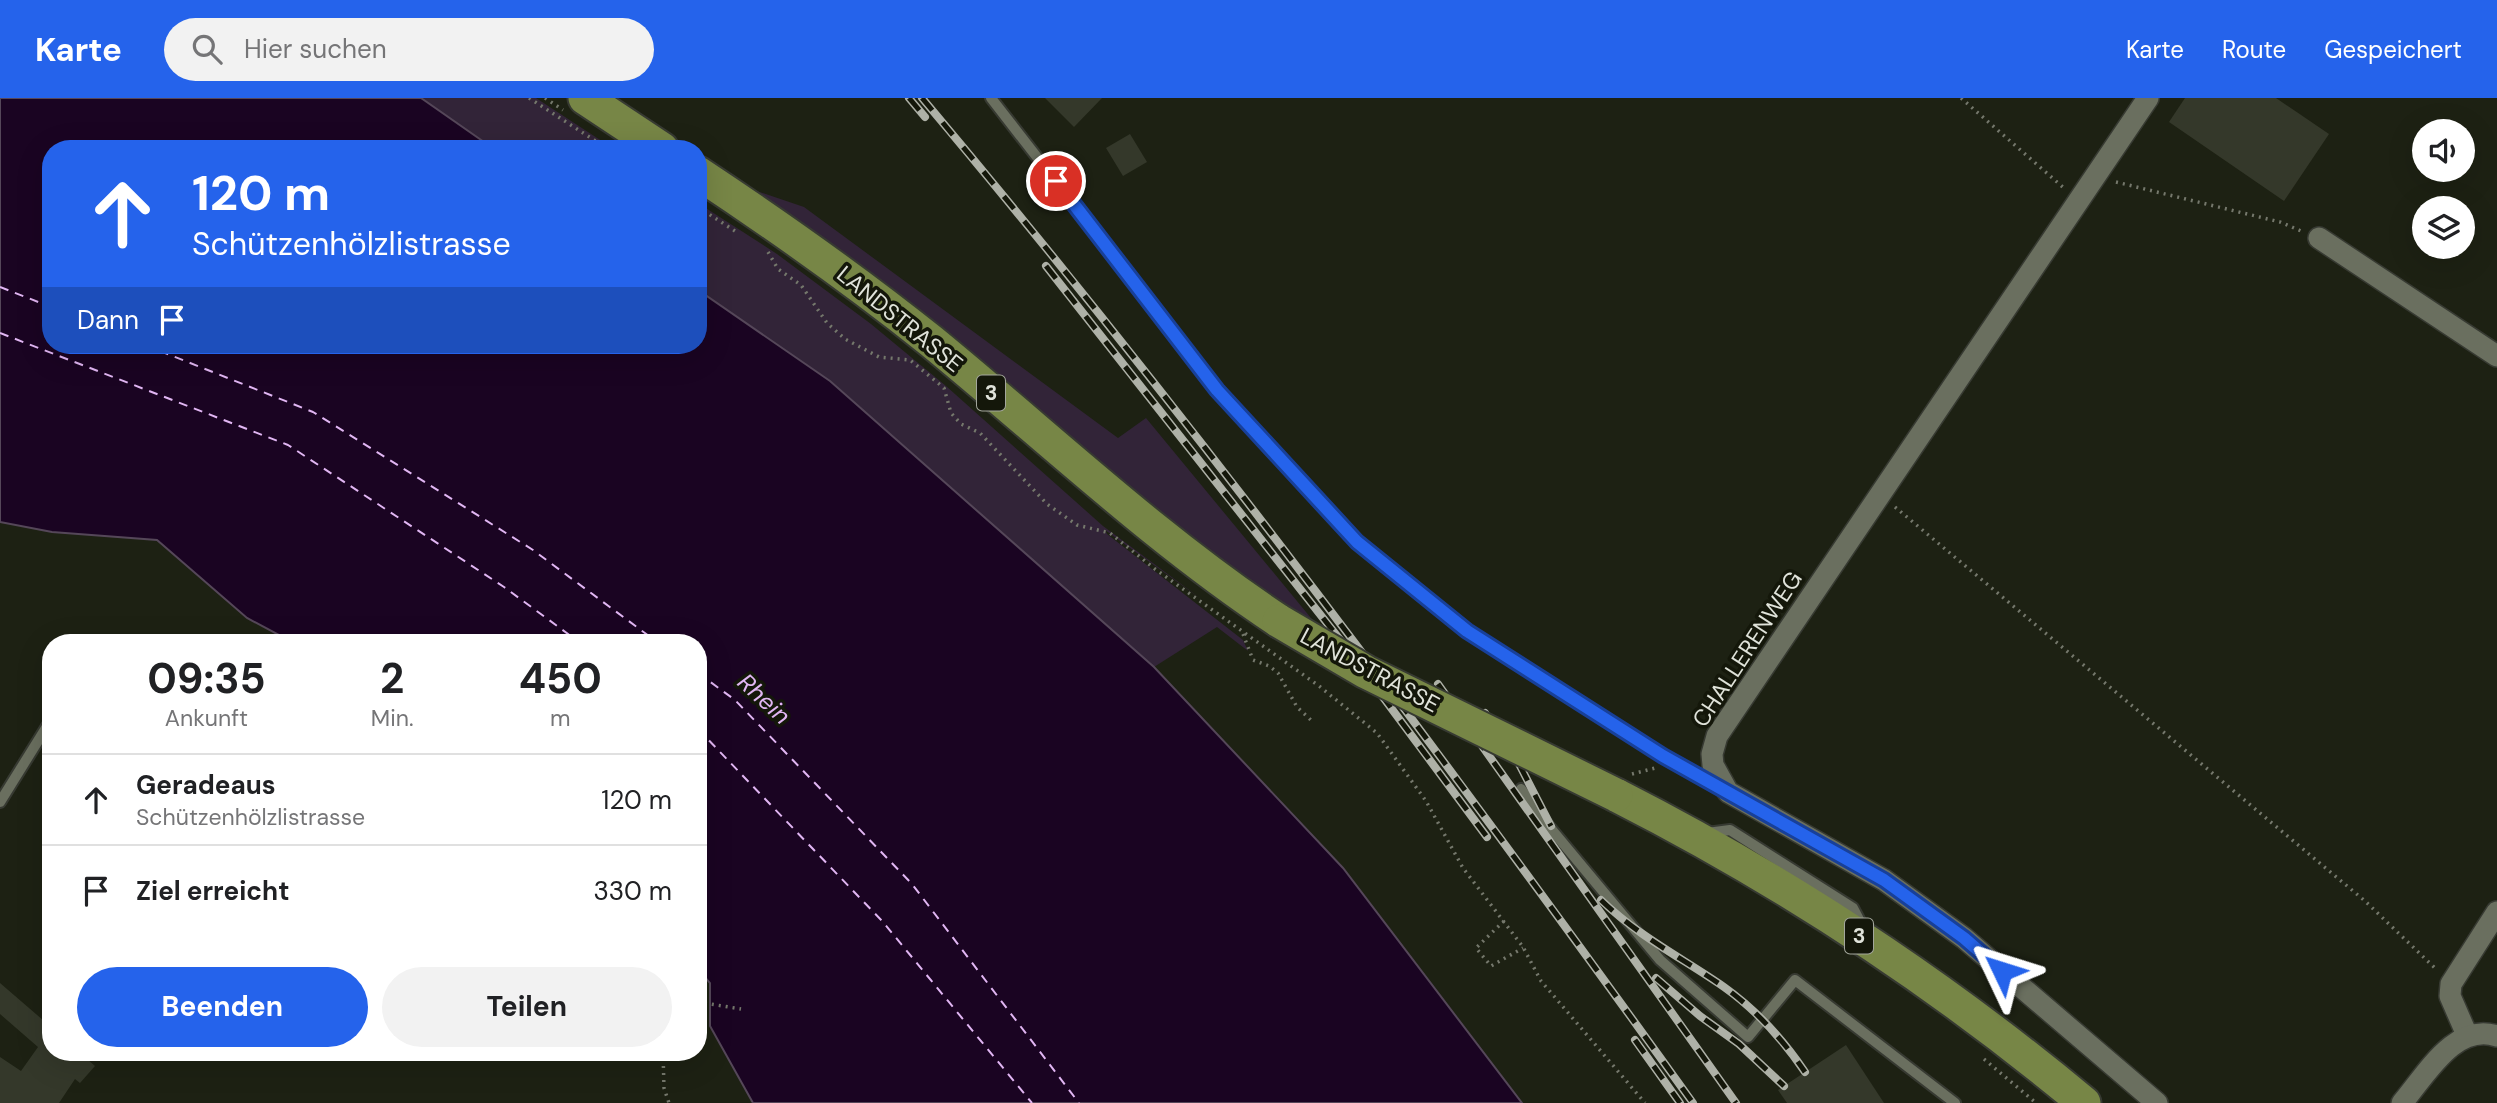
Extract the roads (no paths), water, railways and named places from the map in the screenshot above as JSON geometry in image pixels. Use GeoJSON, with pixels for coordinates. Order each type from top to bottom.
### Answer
{"type":"FeatureCollection","features":[{"type":"Feature","properties":{"kind":"main road"},"geometry":{"type":"LineString","coordinates":[[585,98],[648,140]]}},
{"type":"Feature","properties":{"kind":"main road","name":"LANDSTRASSE"},"geometry":{"type":"LineString","coordinates":[[707,179],[834,266],[931,341],[1166,541],[1214,578],[1279,621],[1366,672],[1621,785],[1693,834],[1874,945],[2029,1057],[2084,1103]]}},
{"type":"Feature","properties":{"kind":"street","name":"CHALLERENWEG"},"geometry":{"type":"LineString","coordinates":[[1728,792],[1713,765],[1712,754],[1717,736],[2148,98]]}},
{"type":"Feature","properties":{"kind":"street"},"geometry":{"type":"LineString","coordinates":[[2319,238],[2497,356]]}},
{"type":"Feature","properties":{"kind":"street"},"geometry":{"type":"LineString","coordinates":[[1728,792],[1884,880],[1964,938],[2157,1103]]}},
{"type":"Feature","properties":{"kind":"street"},"geometry":{"type":"LineString","coordinates":[[2467,1035],[2450,996],[2451,984],[2497,912]]}},
{"type":"Feature","properties":{"kind":"street"},"geometry":{"type":"LineString","coordinates":[[2402,1103],[2448,1048],[2467,1035],[2484,1032],[2497,1036]]}},
{"type":"Feature","properties":{"kind":"lane"},"geometry":{"type":"LineString","coordinates":[[991,98],[1217,390],[1357,542],[1467,631],[1663,756],[1728,792]]}},
{"type":"Feature","properties":{"kind":"lane"},"geometry":{"type":"LineString","coordinates":[[0,802],[42,734]]}},
{"type":"Feature","properties":{"kind":"lane"},"geometry":{"type":"LineString","coordinates":[[1521,789],[1660,960],[1748,1037],[1795,980],[1955,1103]]}},
{"type":"Feature","properties":{"kind":"water","name":"Rhein"},"geometry":{"type":"Polygon","coordinates":[[[0,98],[421,98],[481,140],[42,140],[42,354],[707,354],[707,296],[830,381],[1154,667],[1343,868],[1522,1103],[753,1103],[710,1026],[710,983],[707,980],[707,634],[277,634],[247,618],[157,540],[52,532],[0,522],[0,98]]]}},
{"type":"Feature","properties":{"kind":"railway"},"geometry":{"type":"LineString","coordinates":[[909,98],[925,117]]}},
{"type":"Feature","properties":{"kind":"railway"},"geometry":{"type":"LineString","coordinates":[[922,98],[1122,343],[1317,593],[1507,847],[1693,1103]]}},
{"type":"Feature","properties":{"kind":"railway"},"geometry":{"type":"LineString","coordinates":[[1046,266],[1345,646],[1487,837]]}},
{"type":"Feature","properties":{"kind":"railway"},"geometry":{"type":"LineString","coordinates":[[1438,684],[1736,1103]]}},
{"type":"Feature","properties":{"kind":"railway"},"geometry":{"type":"LineString","coordinates":[[1485,713],[1519,764],[1551,826]]}},
{"type":"Feature","properties":{"kind":"railway"},"geometry":{"type":"LineString","coordinates":[[1601,900],[1645,936],[1708,976],[1747,1005],[1788,1049],[1805,1072]]}},
{"type":"Feature","properties":{"kind":"railway"},"geometry":{"type":"LineString","coordinates":[[1656,978],[1700,1016],[1739,1044],[1784,1086]]}},
{"type":"Feature","properties":{"kind":"railway"},"geometry":{"type":"LineString","coordinates":[[1635,1040],[1680,1103]]}}]}
